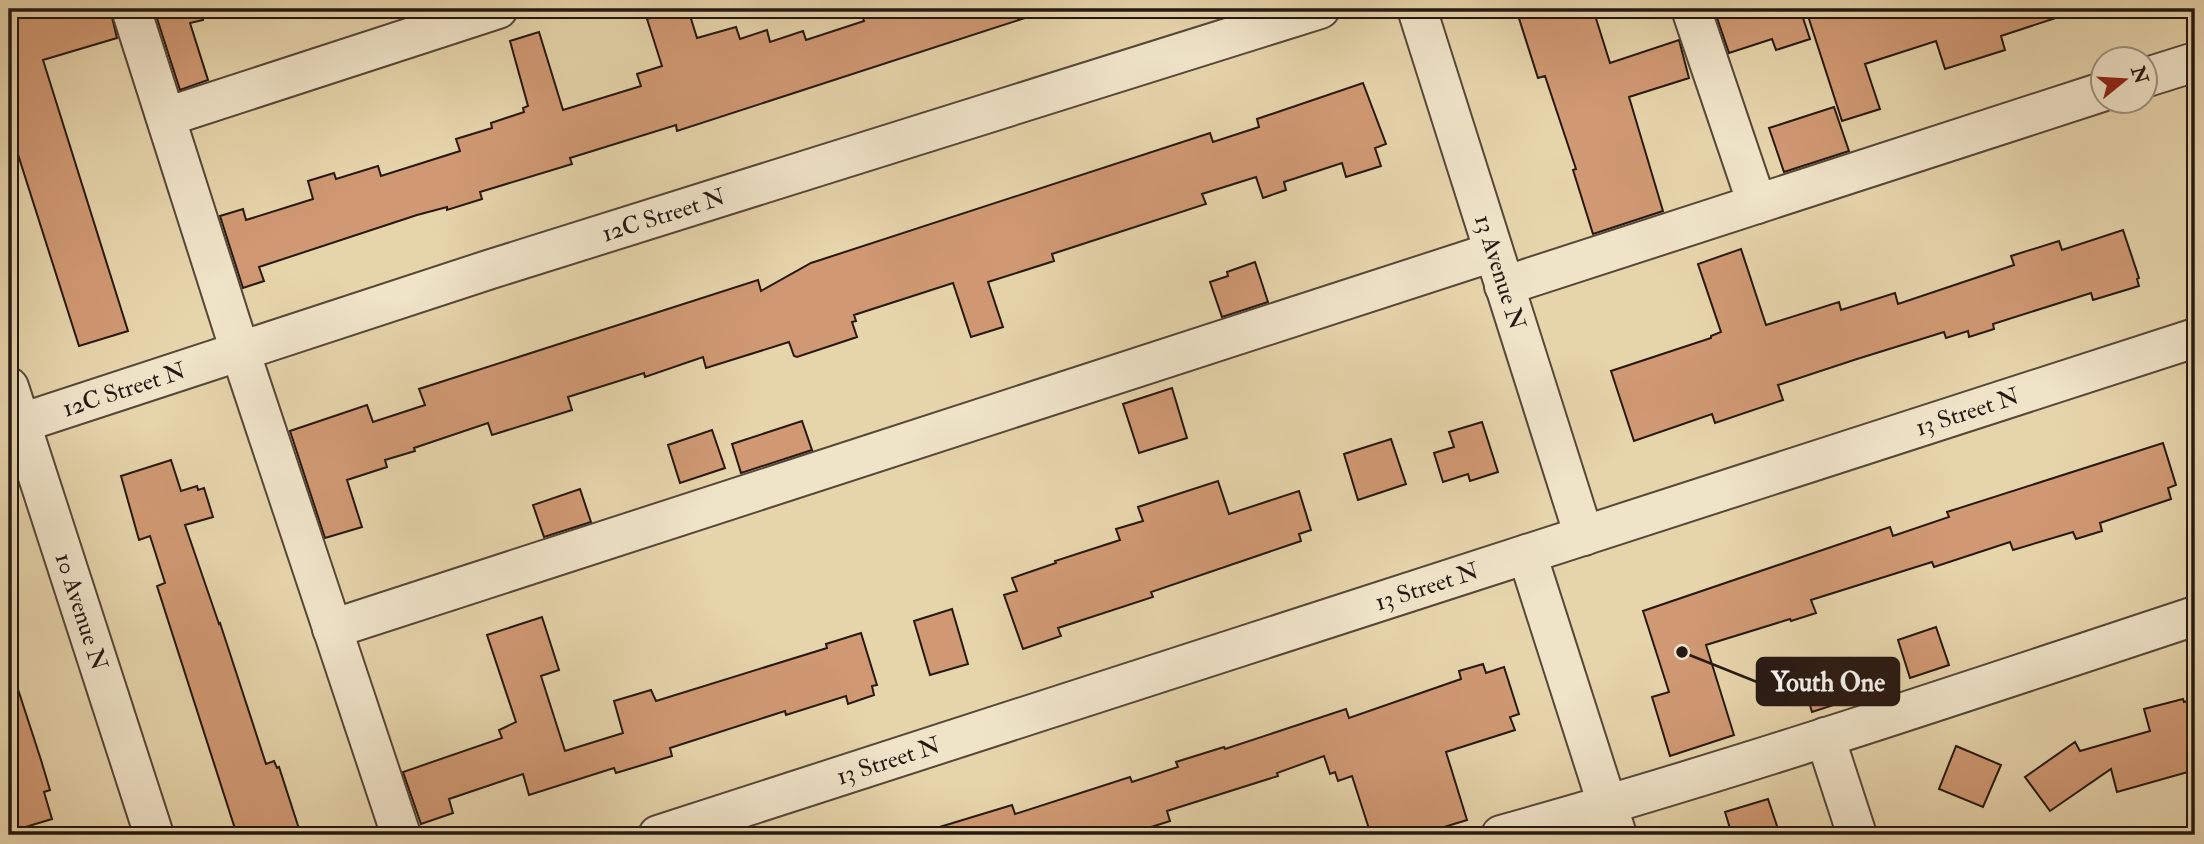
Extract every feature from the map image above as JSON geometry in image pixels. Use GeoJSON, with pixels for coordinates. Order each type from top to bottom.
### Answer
{"type":"FeatureCollection","features":[{"type":"Feature","properties":{"kind":"street"},"geometry":{"type":"LineString","coordinates":[[131,9],[240,351],[401,835]]}},
{"type":"Feature","properties":{"kind":"street"},"geometry":{"type":"LineString","coordinates":[[166,117],[498,9]]}},
{"type":"Feature","properties":{"kind":"street","name":"12C Street N"},"geometry":{"type":"LineString","coordinates":[[15,425],[491,269],[1320,9]]}},
{"type":"Feature","properties":{"kind":"street","name":"13 Avenue N"},"geometry":{"type":"LineString","coordinates":[[1417,9],[1584,536]]}},
{"type":"Feature","properties":{"kind":"street"},"geometry":{"type":"LineString","coordinates":[[1691,9],[1756,204]]}},
{"type":"Feature","properties":{"kind":"street"},"geometry":{"type":"LineString","coordinates":[[2158,74],[2195,62]]}},
{"type":"Feature","properties":{"kind":"street"},"geometry":{"type":"LineString","coordinates":[[332,629],[1499,269],[1756,204],[2088,97]]}},
{"type":"Feature","properties":{"kind":"street","name":"13 Street N"},"geometry":{"type":"LineString","coordinates":[[658,835],[2195,338]]}},
{"type":"Feature","properties":{"kind":"street","name":"10 Avenue N"},"geometry":{"type":"LineString","coordinates":[[9,387],[15,425],[154,835]]}},
{"type":"Feature","properties":{"kind":"street"},"geometry":{"type":"LineString","coordinates":[[1527,554],[1613,820]]}},
{"type":"Feature","properties":{"kind":"street"},"geometry":{"type":"LineString","coordinates":[[1502,835],[1613,820],[1825,737],[2195,616]]}},
{"type":"Feature","properties":{"kind":"street"},"geometry":{"type":"LineString","coordinates":[[1825,737],[1857,835]]}},
{"type":"Feature","properties":{"kind":"building"},"geometry":{"type":"Polygon","coordinates":[[[9,9],[110,9],[117,38],[43,60],[128,331],[79,346],[13,139],[9,140],[9,9]]]}},
{"type":"Feature","properties":{"kind":"building"},"geometry":{"type":"Polygon","coordinates":[[[154,9],[201,9],[203,20],[190,23],[208,80],[180,90],[154,9]]]}},
{"type":"Feature","properties":{"kind":"building"},"geometry":{"type":"Polygon","coordinates":[[[651,9],[688,9],[697,38],[736,27],[740,39],[767,30],[770,42],[803,31],[806,40],[864,21],[860,9],[1033,9],[1034,15],[677,131],[676,125],[570,158],[572,164],[480,192],[482,199],[447,210],[447,207],[417,215],[259,267],[264,281],[243,288],[220,216],[243,209],[246,220],[313,199],[308,181],[334,173],[336,179],[378,166],[381,176],[460,151],[456,139],[492,128],[491,123],[524,112],[523,108],[528,106],[510,41],[539,32],[563,110],[641,86],[637,74],[662,66],[647,19],[653,17],[651,9]]]}},
{"type":"Feature","properties":{"kind":"building"},"geometry":{"type":"Polygon","coordinates":[[[1516,9],[1593,9],[1610,63],[1679,40],[1689,78],[1629,97],[1663,211],[1593,234],[1573,170],[1576,169],[1545,76],[1538,78],[1516,9]]]}},
{"type":"Feature","properties":{"kind":"building"},"geometry":{"type":"Polygon","coordinates":[[[1714,9],[1800,9],[1810,39],[1776,50],[1772,39],[1729,53],[1714,9]]]}},
{"type":"Feature","properties":{"kind":"building"},"geometry":{"type":"Polygon","coordinates":[[[1832,9],[2067,9],[2068,14],[2001,36],[2005,50],[1945,69],[1936,41],[1865,64],[1880,109],[1842,121],[1808,16],[1832,9]]]}},
{"type":"Feature","properties":{"kind":"building"},"geometry":{"type":"Polygon","coordinates":[[[1363,83],[1386,144],[1375,148],[1381,166],[1346,177],[1342,163],[1284,182],[1286,190],[1263,198],[1256,177],[1202,194],[1206,204],[1052,254],[1054,261],[988,282],[1003,327],[971,337],[953,283],[854,315],[856,321],[852,322],[857,337],[797,357],[794,356],[789,342],[706,368],[703,357],[645,377],[644,373],[568,397],[572,410],[492,435],[488,423],[414,448],[415,451],[385,460],[387,467],[347,480],[362,527],[325,538],[290,431],[367,405],[373,422],[425,405],[419,389],[758,280],[761,291],[811,263],[1210,133],[1213,142],[1259,127],[1257,119],[1363,83]]]}},
{"type":"Feature","properties":{"kind":"building"},"geometry":{"type":"Polygon","coordinates":[[[1834,107],[1849,151],[1784,172],[1769,128],[1834,107]]]}},
{"type":"Feature","properties":{"kind":"building"},"geometry":{"type":"Polygon","coordinates":[[[2123,230],[2139,278],[2139,286],[2093,300],[2091,293],[1993,324],[1994,329],[1969,337],[1968,331],[1946,338],[1944,332],[1778,385],[1783,400],[1715,423],[1712,414],[1634,441],[1611,371],[1711,338],[1721,332],[1698,264],[1741,249],[1766,325],[1839,302],[1841,310],[1895,293],[1898,304],[2014,265],[2011,256],[2059,241],[2062,250],[2123,230]]]}},
{"type":"Feature","properties":{"kind":"building"},"geometry":{"type":"Polygon","coordinates":[[[1255,262],[1268,302],[1222,317],[1210,282],[1228,276],[1227,272],[1255,262]]]}},
{"type":"Feature","properties":{"kind":"building"},"geometry":{"type":"Polygon","coordinates":[[[1172,388],[1187,438],[1139,453],[1123,404],[1172,388]]]}},
{"type":"Feature","properties":{"kind":"building"},"geometry":{"type":"Polygon","coordinates":[[[802,421],[812,450],[741,473],[732,444],[802,421]]]}},
{"type":"Feature","properties":{"kind":"building"},"geometry":{"type":"Polygon","coordinates":[[[1482,422],[1498,472],[1470,481],[1468,474],[1443,482],[1434,453],[1454,447],[1449,432],[1482,422]]]}},
{"type":"Feature","properties":{"kind":"building"},"geometry":{"type":"Polygon","coordinates":[[[712,430],[725,468],[680,483],[668,445],[712,430]]]}},
{"type":"Feature","properties":{"kind":"building"},"geometry":{"type":"Polygon","coordinates":[[[1391,439],[1406,484],[1358,500],[1344,454],[1391,439]]]}},
{"type":"Feature","properties":{"kind":"building"},"geometry":{"type":"Polygon","coordinates":[[[2163,443],[2176,485],[2168,488],[2171,499],[2100,523],[2102,531],[2076,539],[2073,532],[2013,550],[2010,542],[1934,567],[1932,562],[1811,600],[1816,613],[1706,645],[1734,735],[1670,756],[1652,697],[1669,692],[1643,611],[1890,527],[1893,536],[1949,517],[1947,512],[2163,443]]]}},
{"type":"Feature","properties":{"kind":"building"},"geometry":{"type":"Polygon","coordinates":[[[171,460],[181,491],[197,486],[198,490],[204,488],[213,517],[185,525],[266,764],[274,761],[277,768],[279,767],[301,835],[237,835],[157,586],[165,583],[150,536],[139,540],[121,476],[171,460]]]}},
{"type":"Feature","properties":{"kind":"building"},"geometry":{"type":"Polygon","coordinates":[[[1218,481],[1229,514],[1299,491],[1311,530],[1299,534],[1301,541],[1151,592],[1153,597],[1058,628],[1061,636],[1023,649],[1004,595],[1017,591],[1012,578],[1120,540],[1116,529],[1143,521],[1138,507],[1218,481]]]}},
{"type":"Feature","properties":{"kind":"building"},"geometry":{"type":"Polygon","coordinates":[[[580,489],[591,522],[544,537],[533,505],[580,489]]]}},
{"type":"Feature","properties":{"kind":"building"},"geometry":{"type":"Polygon","coordinates":[[[952,609],[968,664],[930,675],[914,621],[952,609]]]}},
{"type":"Feature","properties":{"kind":"building"},"geometry":{"type":"Polygon","coordinates":[[[542,617],[559,670],[541,676],[565,751],[623,733],[614,701],[651,690],[656,701],[827,648],[826,644],[861,633],[877,685],[872,686],[874,695],[848,704],[846,696],[786,715],[785,711],[670,748],[672,756],[616,773],[614,768],[529,795],[523,774],[449,799],[453,813],[421,824],[403,772],[502,738],[499,730],[516,722],[487,635],[542,617]]]}},
{"type":"Feature","properties":{"kind":"building"},"geometry":{"type":"Polygon","coordinates":[[[1936,627],[1949,665],[1910,678],[1898,640],[1936,627]]]}},
{"type":"Feature","properties":{"kind":"building"},"geometry":{"type":"Polygon","coordinates":[[[1849,658],[1861,696],[1812,712],[1800,673],[1849,658]]]}},
{"type":"Feature","properties":{"kind":"building"},"geometry":{"type":"Polygon","coordinates":[[[1483,664],[1486,673],[1504,667],[1519,714],[1510,717],[1515,730],[1446,752],[1467,820],[1418,835],[1371,835],[1352,776],[1338,781],[1335,772],[1330,774],[1324,756],[1277,773],[1278,776],[1167,811],[1170,821],[1126,835],[934,835],[933,829],[1012,805],[1015,814],[1130,777],[1132,782],[1178,767],[1176,762],[1224,747],[1225,749],[1346,709],[1349,718],[1461,679],[1459,671],[1483,664]]]}},
{"type":"Feature","properties":{"kind":"building"},"geometry":{"type":"Polygon","coordinates":[[[9,677],[14,677],[41,760],[50,790],[44,792],[52,819],[9,832],[9,677]]]}},
{"type":"Feature","properties":{"kind":"building"},"geometry":{"type":"Polygon","coordinates":[[[2183,699],[2184,702],[2195,699],[2195,770],[2117,792],[2111,769],[2050,811],[2025,777],[2075,742],[2080,751],[2150,731],[2144,709],[2183,699]]]}},
{"type":"Feature","properties":{"kind":"building"},"geometry":{"type":"Polygon","coordinates":[[[1956,746],[2001,765],[1983,807],[1939,789],[1956,746]]]}},
{"type":"Feature","properties":{"kind":"building"},"geometry":{"type":"Polygon","coordinates":[[[1768,799],[1780,835],[1732,835],[1725,812],[1768,799]]]}},
{"type":"Feature","properties":{"kind":"place","name":"Youth One"},"geometry":{"type":"Point","coordinates":[1682,652]}}]}
